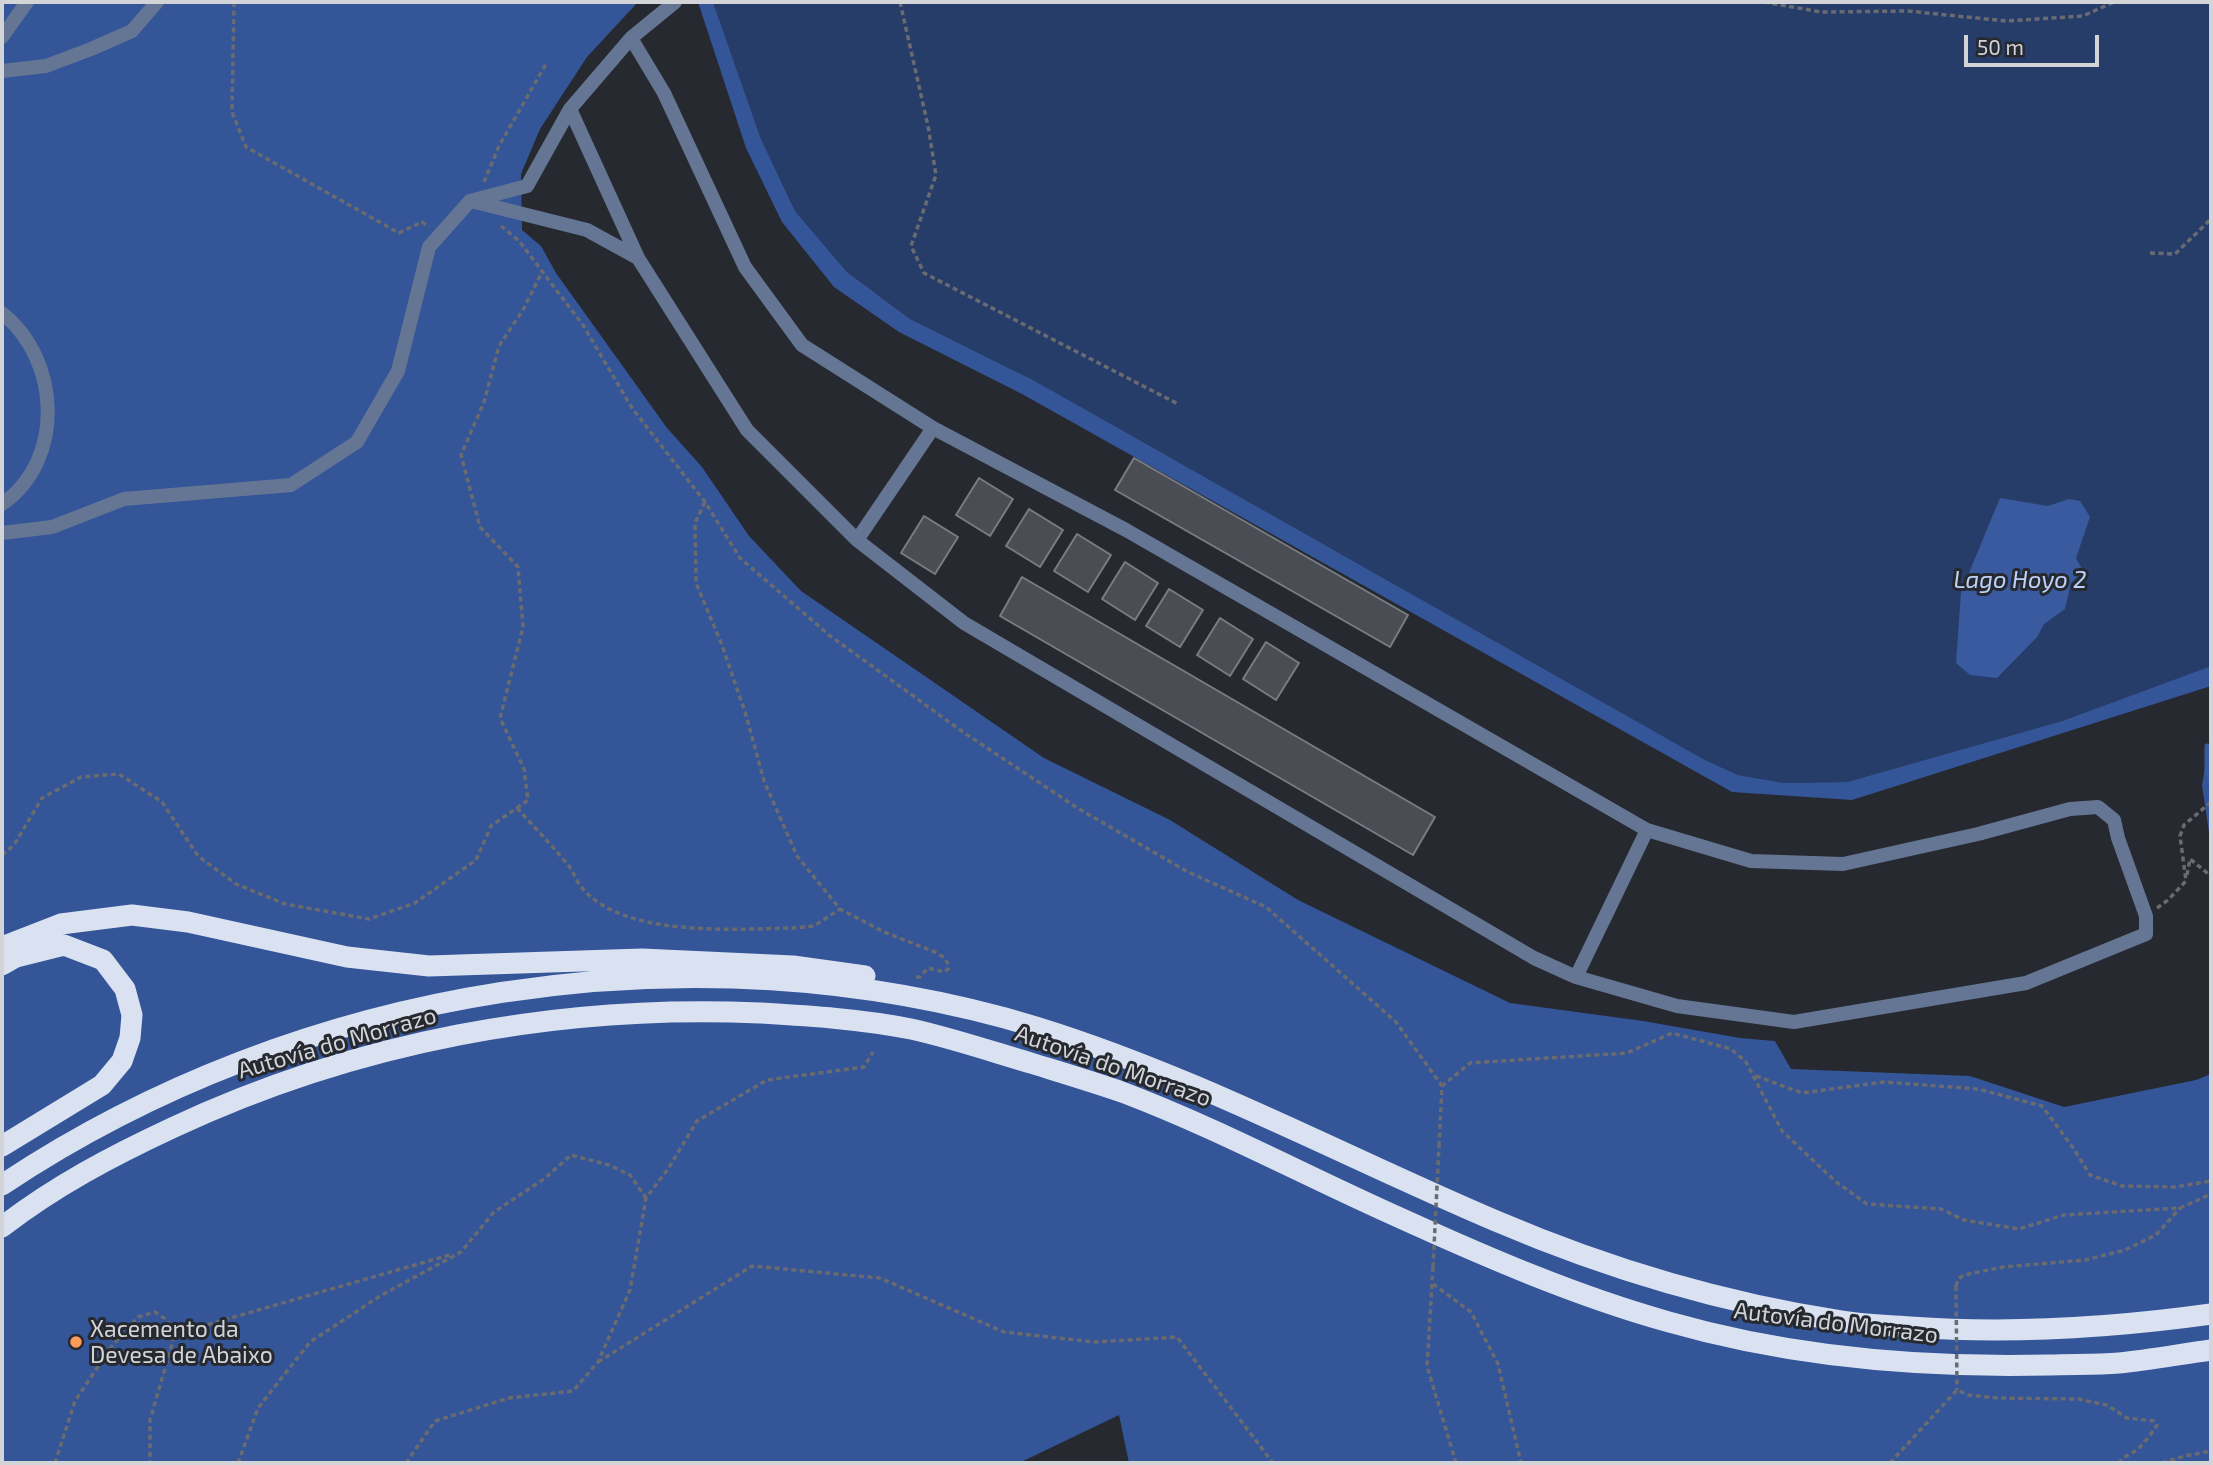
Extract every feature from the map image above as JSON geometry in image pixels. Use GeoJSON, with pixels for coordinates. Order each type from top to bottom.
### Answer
{"type":"FeatureCollection","features":[{"type":"Feature","properties":{"kind":"highway"},"geometry":{"type":"LineString","coordinates":[[2,947],[61,924],[132,915],[188,922],[347,957],[429,966],[642,959],[719,961],[793,966],[867,976],[906,986]]}},
{"type":"Feature","properties":{"kind":"highway"},"geometry":{"type":"LineString","coordinates":[[2,965],[16,957],[64,945],[103,960],[125,989],[132,1015],[130,1038],[122,1061],[102,1085],[2,1146]]}},
{"type":"Feature","properties":{"kind":"highway","name":"Autovía do Morrazo"},"geometry":{"type":"LineString","coordinates":[[2,1185],[103,1124],[234,1064],[303,1038],[387,1015],[479,996],[620,980],[720,978],[906,986],[1121,1056],[1203,1089],[1500,1223],[1666,1283],[1745,1303],[1846,1322],[1942,1329],[2045,1331],[2157,1322],[2211,1314]]}},
{"type":"Feature","properties":{"kind":"highway","name":"Autovía do Morrazo"},"geometry":{"type":"LineString","coordinates":[[2,1227],[74,1177],[215,1108],[299,1076],[411,1044],[522,1023],[640,1012],[818,1016],[910,1029],[1117,1090],[1201,1123],[1400,1218],[1577,1293],[1670,1322],[1762,1345],[1901,1362],[2006,1366],[2117,1363],[2211,1350]]}},
{"type":"Feature","properties":{"kind":"street"},"geometry":{"type":"LineString","coordinates":[[2,37],[27,2]]}},
{"type":"Feature","properties":{"kind":"street"},"geometry":{"type":"LineString","coordinates":[[2,533],[52,527],[124,499],[290,485],[357,442],[398,371],[429,247],[475,199],[527,186],[570,109],[631,37],[675,2]]}},
{"type":"Feature","properties":{"kind":"street"},"geometry":{"type":"LineString","coordinates":[[2,71],[46,66],[91,49],[132,30],[154,5]]}},
{"type":"Feature","properties":{"kind":"street"},"geometry":{"type":"LineString","coordinates":[[570,109],[638,258],[747,430],[857,540],[964,623],[1534,958],[1576,977],[1677,1006],[1794,1022],[2026,983],[2146,934],[2146,916],[2114,820],[2098,807],[2070,809],[1978,834],[1843,864],[1751,861],[1647,830],[1126,530],[933,428],[802,345],[745,267],[664,93],[631,37]]}},
{"type":"Feature","properties":{"kind":"street"},"geometry":{"type":"LineString","coordinates":[[475,199],[587,230],[638,258]]}},
{"type":"Feature","properties":{"kind":"street"},"geometry":{"type":"LineString","coordinates":[[2,313],[26,337],[34,353],[46,392],[48,421],[47,440],[29,481],[2,504]]}},
{"type":"Feature","properties":{"kind":"street"},"geometry":{"type":"LineString","coordinates":[[857,540],[933,428]]}},
{"type":"Feature","properties":{"kind":"street"},"geometry":{"type":"LineString","coordinates":[[1576,977],[1647,830]]}},
{"type":"Feature","properties":{"kind":"path"},"geometry":{"type":"LineString","coordinates":[[234,2],[232,112],[246,147],[399,233],[422,222],[440,234]]}},
{"type":"Feature","properties":{"kind":"path"},"geometry":{"type":"LineString","coordinates":[[900,2],[936,175],[911,246],[924,273],[1178,404]]}},
{"type":"Feature","properties":{"kind":"path"},"geometry":{"type":"LineString","coordinates":[[1764,2],[1821,12],[1908,11],[2006,21],[2083,16],[2114,2]]}},
{"type":"Feature","properties":{"kind":"path"},"geometry":{"type":"LineString","coordinates":[[475,199],[499,146],[546,64]]}},
{"type":"Feature","properties":{"kind":"path"},"geometry":{"type":"LineString","coordinates":[[2150,253],[2175,254],[2211,219]]}},
{"type":"Feature","properties":{"kind":"path"},"geometry":{"type":"LineString","coordinates":[[499,225],[519,241],[583,325],[632,408],[705,502],[740,558],[829,635],[963,732],[1079,809],[1188,872],[1266,907],[1396,1022],[1442,1086],[1427,1366],[1456,1463]]}},
{"type":"Feature","properties":{"kind":"path"},"geometry":{"type":"LineString","coordinates":[[2,855],[14,845],[42,798],[81,777],[119,774],[162,802],[198,856],[236,884],[285,904],[369,919],[415,903],[476,860],[491,826],[528,800],[524,769],[500,718],[523,627],[518,567],[481,527],[461,455],[484,402],[499,346],[523,310],[543,272]]}},
{"type":"Feature","properties":{"kind":"path"},"geometry":{"type":"LineString","coordinates":[[705,502],[695,523],[696,583],[722,645],[746,715],[764,781],[797,856],[840,909],[884,932],[935,952],[943,957],[948,965],[944,972],[928,968],[906,986]]}},
{"type":"Feature","properties":{"kind":"path"},"geometry":{"type":"LineString","coordinates":[[2186,881],[2180,836],[2184,825],[2211,800]]}},
{"type":"Feature","properties":{"kind":"path"},"geometry":{"type":"LineString","coordinates":[[517,808],[569,867],[582,889],[605,906],[649,924],[674,927],[794,928],[814,926],[840,909]]}},
{"type":"Feature","properties":{"kind":"path"},"geometry":{"type":"LineString","coordinates":[[2146,916],[2168,900],[2186,881],[2190,859],[2211,876]]}},
{"type":"Feature","properties":{"kind":"path"},"geometry":{"type":"LineString","coordinates":[[1442,1086],[1470,1063],[1627,1053],[1672,1032],[1731,1049],[1746,1062],[1782,1131],[1835,1181],[1867,1204],[1941,1209],[1964,1220],[2019,1229],[2064,1214],[2180,1208],[2211,1194]]}},
{"type":"Feature","properties":{"kind":"path"},"geometry":{"type":"LineString","coordinates":[[406,1463],[435,1421],[509,1398],[573,1391],[598,1362],[630,1290],[646,1198],[668,1169],[696,1121],[767,1080],[864,1067],[873,1052]]}},
{"type":"Feature","properties":{"kind":"path"},"geometry":{"type":"LineString","coordinates":[[1754,1075],[1802,1093],[1884,1082],[1978,1089],[2042,1106],[2090,1175],[2122,1186],[2175,1187],[2211,1181]]}},
{"type":"Feature","properties":{"kind":"path"},"geometry":{"type":"LineString","coordinates":[[238,1463],[258,1408],[310,1342],[380,1296],[461,1252],[494,1212],[544,1179],[571,1155],[609,1165],[630,1175],[646,1198]]}},
{"type":"Feature","properties":{"kind":"path"},"geometry":{"type":"LineString","coordinates":[[1890,1463],[1957,1390],[1958,1279],[1964,1275],[2003,1267],[2085,1260],[2125,1250],[2156,1235],[2180,1208]]}},
{"type":"Feature","properties":{"kind":"path"},"geometry":{"type":"LineString","coordinates":[[175,1334],[461,1252]]}},
{"type":"Feature","properties":{"kind":"path"},"geometry":{"type":"LineString","coordinates":[[598,1362],[752,1266],[880,1278],[1004,1332],[1095,1342],[1177,1337],[1273,1463]]}},
{"type":"Feature","properties":{"kind":"path"},"geometry":{"type":"LineString","coordinates":[[1433,1284],[1471,1312],[1499,1364],[1521,1463]]}},
{"type":"Feature","properties":{"kind":"path"},"geometry":{"type":"LineString","coordinates":[[55,1463],[75,1401],[111,1348],[138,1317],[155,1312],[167,1320],[175,1334],[150,1420],[150,1463]]}},
{"type":"Feature","properties":{"kind":"path"},"geometry":{"type":"LineString","coordinates":[[1957,1390],[1968,1395],[1997,1398],[2078,1399],[2107,1405],[2127,1418],[2154,1421],[2157,1425],[2138,1449],[2119,1463]]}},
{"type":"Feature","properties":{"kind":"path"},"geometry":{"type":"LineString","coordinates":[[2162,1463],[2185,1455],[2211,1451]]}},
{"type":"Feature","properties":{"kind":"shaded area"},"geometry":{"type":"Polygon","coordinates":[[[2,2],[638,2],[587,57],[540,129],[521,174],[522,230],[541,246],[556,273],[667,428],[702,467],[749,536],[801,591],[1044,758],[1170,820],[1298,900],[1510,1003],[1775,1041],[1791,1069],[1970,1076],[2064,1107],[2196,1080],[2211,1074],[2211,1463],[1129,1463],[1119,1415],[1019,1463],[2,1463],[2,2]]]}},
{"type":"Feature","properties":{"kind":"shaded area"},"geometry":{"type":"Polygon","coordinates":[[[698,2],[713,2],[761,139],[795,211],[847,272],[910,319],[1035,381],[1705,760],[1738,775],[1784,783],[1847,782],[2062,721],[2211,666],[2211,686],[1852,800],[1732,792],[1022,394],[899,332],[834,287],[782,222],[746,148],[698,2]]]}},
{"type":"Feature","properties":{"kind":"shaded area"},"geometry":{"type":"Polygon","coordinates":[[[713,2],[2211,2],[2211,666],[2062,721],[1847,782],[1784,783],[1738,775],[1705,760],[1035,381],[910,319],[847,272],[795,211],[761,139],[713,2]]]}},
{"type":"Feature","properties":{"kind":"shaded area"},"geometry":{"type":"Polygon","coordinates":[[[2211,732],[2211,846],[2202,785],[2211,732]]]}},
{"type":"Feature","properties":{"kind":"water","name":"Lago Hoyo 2"},"geometry":{"type":"Polygon","coordinates":[[[2000,498],[2048,506],[2069,499],[2080,501],[2090,517],[2076,558],[2083,571],[2071,583],[2065,609],[2044,624],[2037,637],[1997,678],[1970,675],[1956,663],[1961,592],[2000,498]]]}},
{"type":"Feature","properties":{"kind":"building"},"geometry":{"type":"Polygon","coordinates":[[[1134,458],[1408,615],[1390,647],[1115,490],[1134,458]]]}},
{"type":"Feature","properties":{"kind":"building"},"geometry":{"type":"Polygon","coordinates":[[[979,478],[1013,499],[990,536],[956,515],[979,478]]]}},
{"type":"Feature","properties":{"kind":"building"},"geometry":{"type":"Polygon","coordinates":[[[1029,509],[1063,530],[1040,567],[1006,546],[1029,509]]]}},
{"type":"Feature","properties":{"kind":"building"},"geometry":{"type":"Polygon","coordinates":[[[924,516],[958,537],[935,574],[901,553],[924,516]]]}},
{"type":"Feature","properties":{"kind":"building"},"geometry":{"type":"Polygon","coordinates":[[[1077,534],[1111,555],[1088,592],[1054,571],[1077,534]]]}},
{"type":"Feature","properties":{"kind":"building"},"geometry":{"type":"Polygon","coordinates":[[[1125,562],[1158,583],[1135,620],[1102,599],[1125,562]]]}},
{"type":"Feature","properties":{"kind":"building"},"geometry":{"type":"Polygon","coordinates":[[[1022,577],[1435,817],[1413,855],[1000,616],[1022,577]]]}},
{"type":"Feature","properties":{"kind":"building"},"geometry":{"type":"Polygon","coordinates":[[[1169,589],[1203,610],[1180,647],[1146,626],[1169,589]]]}},
{"type":"Feature","properties":{"kind":"building"},"geometry":{"type":"Polygon","coordinates":[[[1220,618],[1253,639],[1230,676],[1197,655],[1220,618]]]}},
{"type":"Feature","properties":{"kind":"building"},"geometry":{"type":"Polygon","coordinates":[[[1266,642],[1299,663],[1276,700],[1243,679],[1266,642]]]}},
{"type":"Feature","properties":{"kind":"waterway"},"geometry":{"type":"LineString","coordinates":[[2207,746],[2207,770],[2211,782]]}},
{"type":"Feature","properties":{"kind":"place","name":"Xacemento da Devesa de Abaixo"},"geometry":{"type":"Point","coordinates":[76,1342]}}]}
